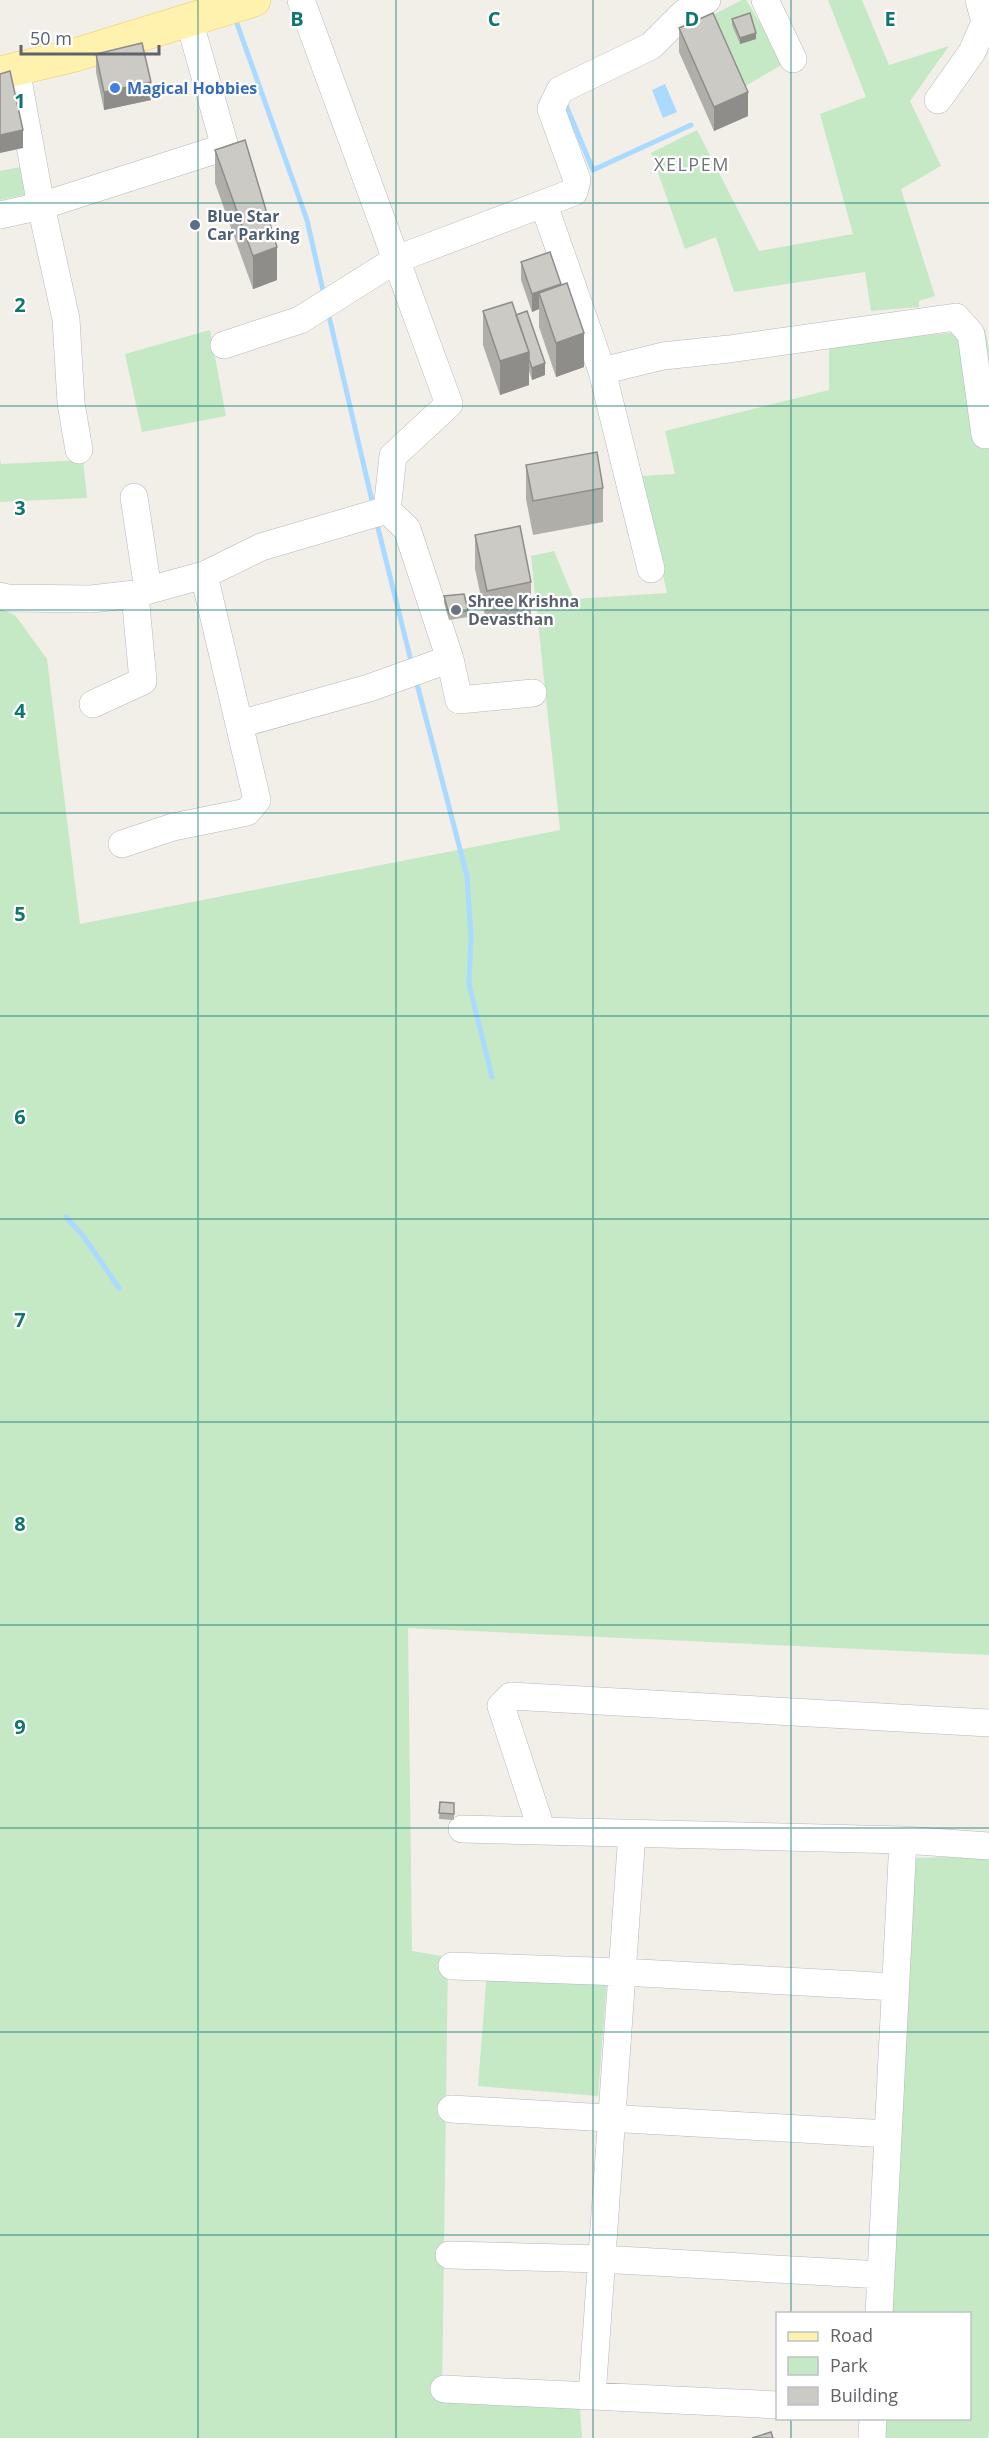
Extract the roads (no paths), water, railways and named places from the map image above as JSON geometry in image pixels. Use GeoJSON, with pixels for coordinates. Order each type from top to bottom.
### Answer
{"type":"FeatureCollection","features":[{"type":"Feature","properties":{"kind":"main road"},"geometry":{"type":"LineString","coordinates":[[8,71],[75,55],[249,1]]}},
{"type":"Feature","properties":{"kind":"street"},"geometry":{"type":"LineString","coordinates":[[301,0],[449,404],[393,456],[387,510]]}},
{"type":"Feature","properties":{"kind":"street"},"geometry":{"type":"LineString","coordinates":[[224,345],[300,320],[397,259],[574,192],[577,180],[551,109],[560,90],[651,46],[684,13],[707,0]]}},
{"type":"Feature","properties":{"kind":"street"},"geometry":{"type":"LineString","coordinates":[[765,0],[793,59]]}},
{"type":"Feature","properties":{"kind":"street"},"geometry":{"type":"LineString","coordinates":[[938,100],[972,52],[985,22],[979,0]]}},
{"type":"Feature","properties":{"kind":"street"},"geometry":{"type":"LineString","coordinates":[[0,215],[41,206],[225,147],[189,20]]}},
{"type":"Feature","properties":{"kind":"street"},"geometry":{"type":"LineString","coordinates":[[8,71],[66,319],[71,403],[79,450]]}},
{"type":"Feature","properties":{"kind":"street"},"geometry":{"type":"LineString","coordinates":[[544,205],[602,371],[651,569]]}},
{"type":"Feature","properties":{"kind":"street"},"geometry":{"type":"LineString","coordinates":[[602,371],[663,356],[729,350],[956,317],[971,334],[985,435]]}},
{"type":"Feature","properties":{"kind":"street"},"geometry":{"type":"LineString","coordinates":[[93,704],[143,681],[142,592],[134,497]]}},
{"type":"Feature","properties":{"kind":"street"},"geometry":{"type":"LineString","coordinates":[[0,596],[91,599],[142,592],[204,575],[261,547],[387,510]]}},
{"type":"Feature","properties":{"kind":"street"},"geometry":{"type":"LineString","coordinates":[[387,510],[407,529],[450,659],[459,700],[533,693]]}},
{"type":"Feature","properties":{"kind":"street"},"geometry":{"type":"LineString","coordinates":[[122,843],[173,827],[247,812],[257,800],[204,575]]}},
{"type":"Feature","properties":{"kind":"street"},"geometry":{"type":"LineString","coordinates":[[240,724],[369,688],[450,659]]}},
{"type":"Feature","properties":{"kind":"street"},"geometry":{"type":"LineString","coordinates":[[542,1831],[501,1706],[511,1696],[989,1723]]}},
{"type":"Feature","properties":{"kind":"street"},"geometry":{"type":"LineString","coordinates":[[462,1829],[903,1840],[989,1846]]}},
{"type":"Feature","properties":{"kind":"street"},"geometry":{"type":"LineString","coordinates":[[592,2396],[632,1833]]}},
{"type":"Feature","properties":{"kind":"street"},"geometry":{"type":"LineString","coordinates":[[879,2312],[903,1840]]}},
{"type":"Feature","properties":{"kind":"street"},"geometry":{"type":"LineString","coordinates":[[452,1966],[622,1972],[895,1987]]}},
{"type":"Feature","properties":{"kind":"street"},"geometry":{"type":"LineString","coordinates":[[451,2109],[888,2134]]}},
{"type":"Feature","properties":{"kind":"street"},"geometry":{"type":"LineString","coordinates":[[449,2255],[601,2259],[881,2275]]}},
{"type":"Feature","properties":{"kind":"street"},"geometry":{"type":"LineString","coordinates":[[444,2389],[776,2405]]}},
{"type":"Feature","properties":{"kind":"street"},"geometry":{"type":"LineString","coordinates":[[872,2438],[873,2420]]}},
{"type":"Feature","properties":{"kind":"water"},"geometry":{"type":"Polygon","coordinates":[[[665,84],[677,112],[663,118],[652,90],[665,84]]]}},
{"type":"Feature","properties":{"kind":"waterway"},"geometry":{"type":"LineString","coordinates":[[235,18],[307,220],[324,295]]}},
{"type":"Feature","properties":{"kind":"waterway"},"geometry":{"type":"LineString","coordinates":[[565,103],[593,170],[691,125]]}},
{"type":"Feature","properties":{"kind":"waterway"},"geometry":{"type":"LineString","coordinates":[[328,312],[373,505]]}},
{"type":"Feature","properties":{"kind":"waterway"},"geometry":{"type":"LineString","coordinates":[[376,520],[412,665]]}},
{"type":"Feature","properties":{"kind":"waterway"},"geometry":{"type":"LineString","coordinates":[[416,680],[467,876],[471,937],[469,984],[492,1077]]}},
{"type":"Feature","properties":{"kind":"waterway"},"geometry":{"type":"LineString","coordinates":[[66,1217],[84,1237],[119,1288]]}},
{"type":"Feature","properties":{"kind":"place","name":"Magical Hobbies"},"geometry":{"type":"Point","coordinates":[115,88]}},
{"type":"Feature","properties":{"kind":"place","name":"Blue Star Car Parking"},"geometry":{"type":"Point","coordinates":[195,225]}},
{"type":"Feature","properties":{"kind":"place","name":"Shree Krishna Devasthan"},"geometry":{"type":"Point","coordinates":[456,610]}},
{"type":"Feature","properties":{"kind":"district","name":"XELPEM"},"geometry":{"type":"Point","coordinates":[692,165]}}]}
